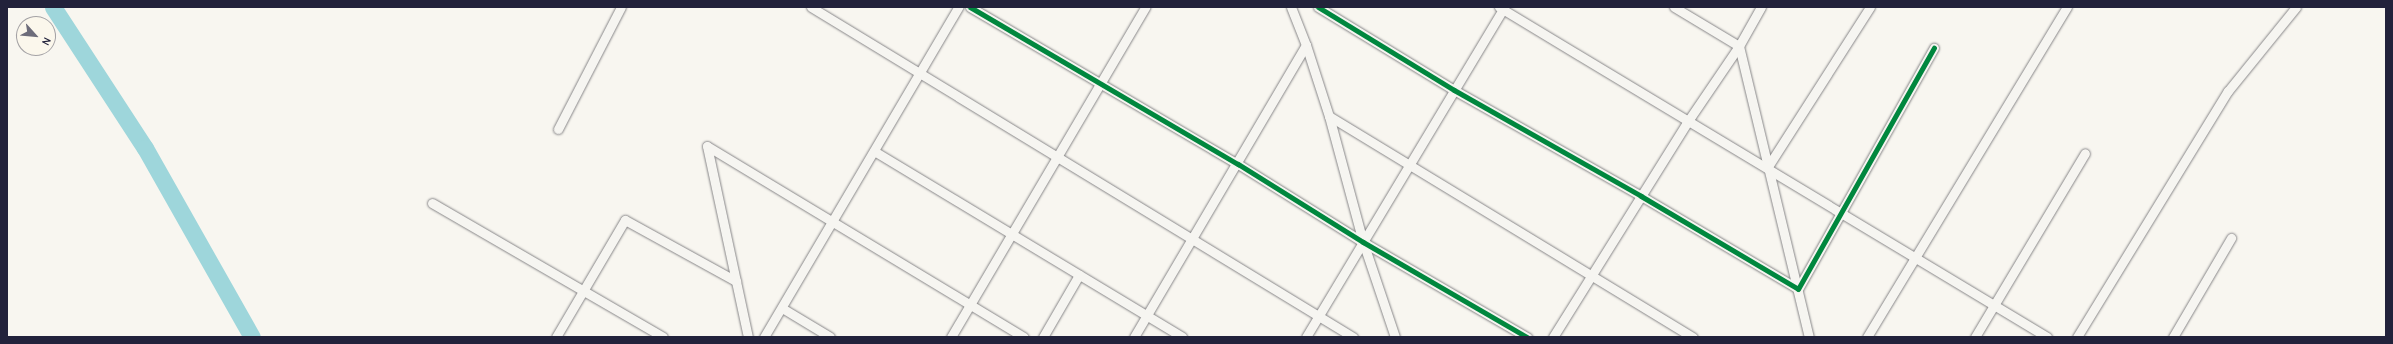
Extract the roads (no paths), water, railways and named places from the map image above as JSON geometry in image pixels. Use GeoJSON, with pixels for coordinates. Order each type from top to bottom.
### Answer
{"type":"FeatureCollection","features":[{"type":"Feature","properties":{"kind":"street"},"geometry":{"type":"LineString","coordinates":[[558,129],[621,7]]}},
{"type":"Feature","properties":{"kind":"street"},"geometry":{"type":"LineString","coordinates":[[811,7],[1353,337]]}},
{"type":"Feature","properties":{"kind":"street"},"geometry":{"type":"LineString","coordinates":[[764,337],[958,7]]}},
{"type":"Feature","properties":{"kind":"street"},"geometry":{"type":"LineString","coordinates":[[970,7],[1238,164],[1363,242],[1527,337]]}},
{"type":"Feature","properties":{"kind":"street"},"geometry":{"type":"LineString","coordinates":[[951,337],[1145,7]]}},
{"type":"Feature","properties":{"kind":"street"},"geometry":{"type":"LineString","coordinates":[[1291,7],[1306,45],[1329,116],[1363,242],[1395,337]]}},
{"type":"Feature","properties":{"kind":"street"},"geometry":{"type":"LineString","coordinates":[[1318,7],[1454,90],[1641,196],[1798,289]]}},
{"type":"Feature","properties":{"kind":"street"},"geometry":{"type":"LineString","coordinates":[[1674,7],[1739,46],[1767,168],[1809,337]]}},
{"type":"Feature","properties":{"kind":"street"},"geometry":{"type":"LineString","coordinates":[[1553,337],[1688,121],[1739,46],[1761,7]]}},
{"type":"Feature","properties":{"kind":"street"},"geometry":{"type":"LineString","coordinates":[[1767,168],[1870,7]]}},
{"type":"Feature","properties":{"kind":"street"},"geometry":{"type":"LineString","coordinates":[[1866,337],[2067,7]]}},
{"type":"Feature","properties":{"kind":"street"},"geometry":{"type":"LineString","coordinates":[[2077,337],[2228,92],[2296,7]]}},
{"type":"Feature","properties":{"kind":"street"},"geometry":{"type":"LineString","coordinates":[[1306,337],[1410,165],[1502,8],[2047,337]]}},
{"type":"Feature","properties":{"kind":"street"},"geometry":{"type":"LineString","coordinates":[[1134,337],[1238,164],[1306,45]]}},
{"type":"Feature","properties":{"kind":"street"},"geometry":{"type":"LineString","coordinates":[[1798,289],[1934,48]]}},
{"type":"Feature","properties":{"kind":"street"},"geometry":{"type":"LineString","coordinates":[[1329,116],[1592,274],[1693,337]]}},
{"type":"Feature","properties":{"kind":"street"},"geometry":{"type":"LineString","coordinates":[[748,337],[707,146],[1024,337]]}},
{"type":"Feature","properties":{"kind":"street"},"geometry":{"type":"LineString","coordinates":[[874,151],[1182,337]]}},
{"type":"Feature","properties":{"kind":"street"},"geometry":{"type":"LineString","coordinates":[[1975,337],[2085,153]]}},
{"type":"Feature","properties":{"kind":"street"},"geometry":{"type":"LineString","coordinates":[[432,204],[663,337]]}},
{"type":"Feature","properties":{"kind":"street"},"geometry":{"type":"LineString","coordinates":[[556,337],[625,220],[736,281]]}},
{"type":"Feature","properties":{"kind":"street"},"geometry":{"type":"LineString","coordinates":[[2173,337],[2231,238]]}},
{"type":"Feature","properties":{"kind":"street"},"geometry":{"type":"LineString","coordinates":[[1043,337],[1079,275]]}},
{"type":"Feature","properties":{"kind":"street"},"geometry":{"type":"LineString","coordinates":[[782,308],[830,337]]}},
{"type":"Feature","properties":{"kind":"waterway"},"geometry":{"type":"LineString","coordinates":[[53,7],[145,148],[252,337]]}}]}
